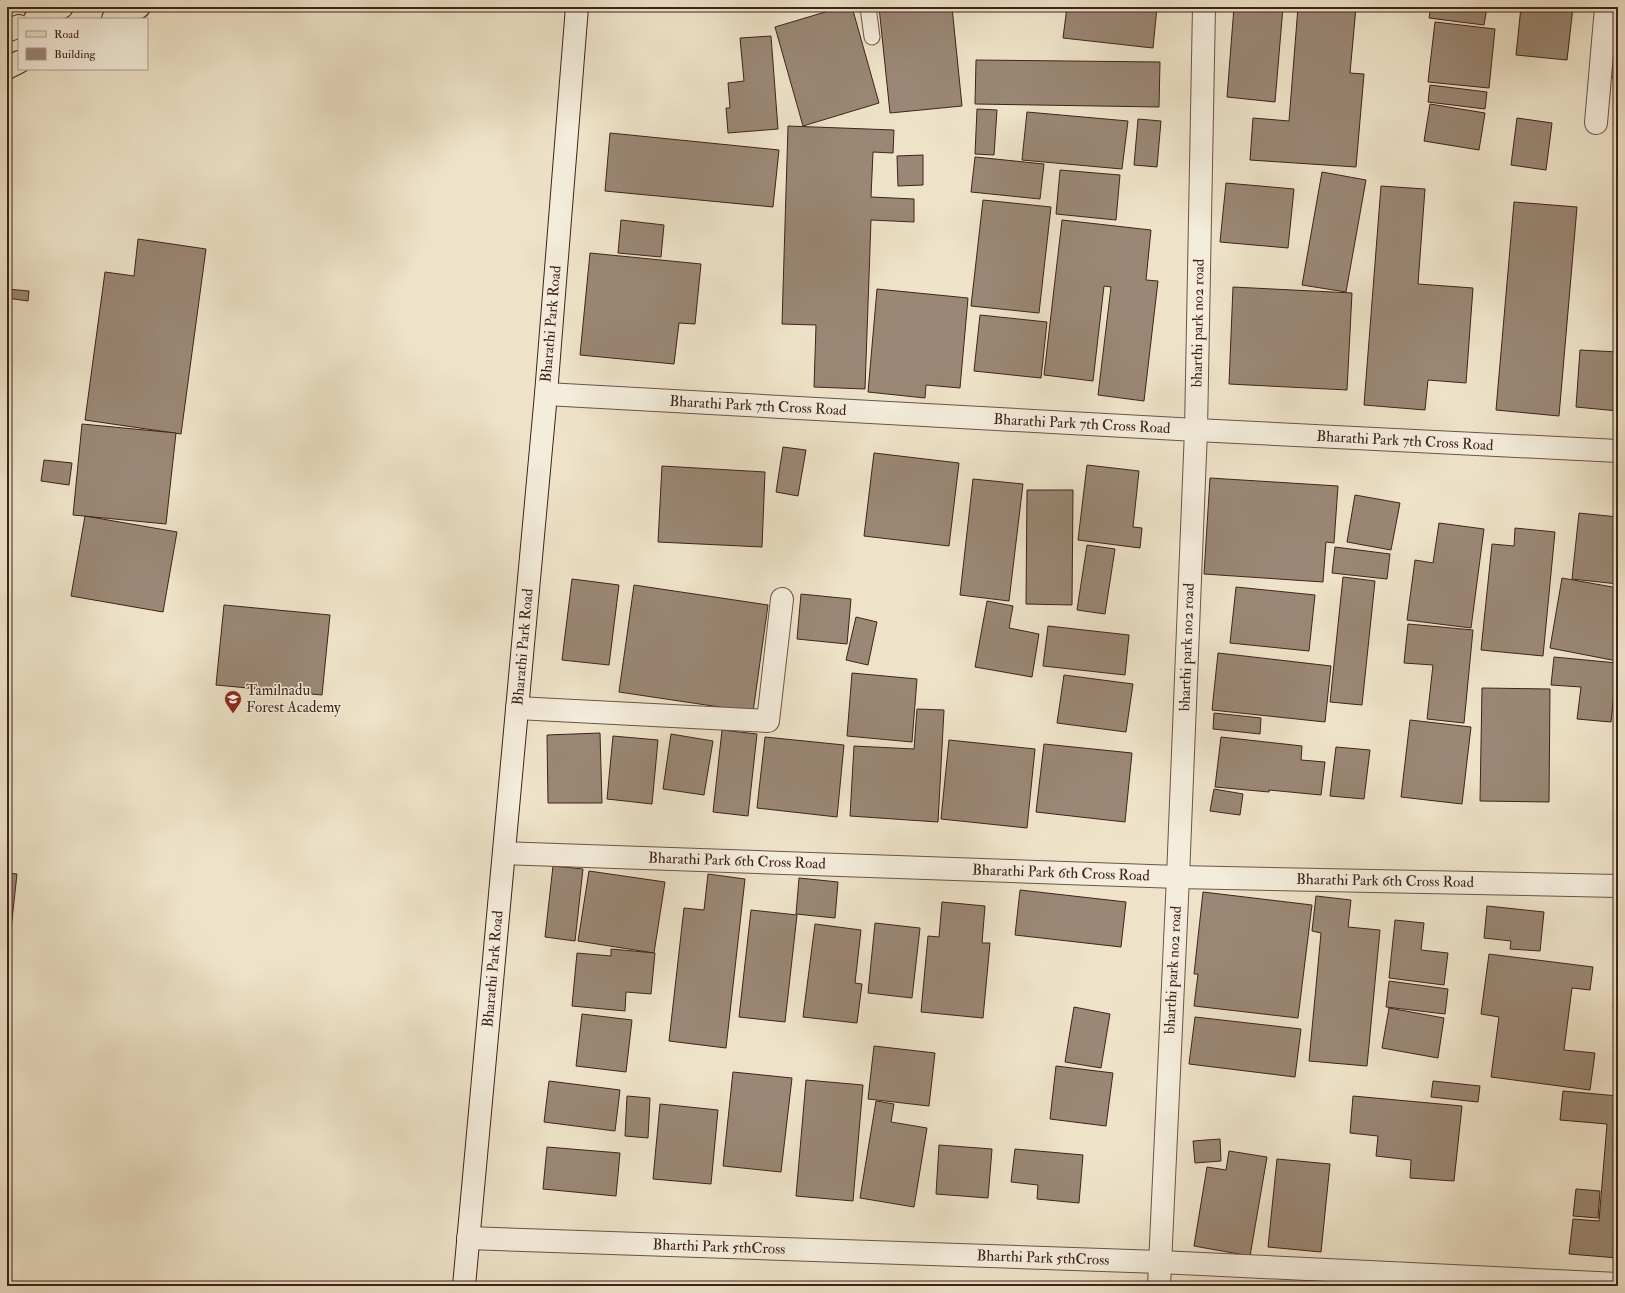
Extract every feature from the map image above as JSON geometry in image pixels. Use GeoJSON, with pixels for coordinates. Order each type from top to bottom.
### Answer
{"type":"FeatureCollection","features":[{"type":"Feature","properties":{"kind":"main road"},"geometry":{"type":"LineString","coordinates":[[37,18],[62,7]]}},
{"type":"Feature","properties":{"kind":"main road"},"geometry":{"type":"LineString","coordinates":[[115,18],[139,7]]}},
{"type":"Feature","properties":{"kind":"main road"},"geometry":{"type":"LineString","coordinates":[[7,31],[18,26]]}},
{"type":"Feature","properties":{"kind":"main road"},"geometry":{"type":"LineString","coordinates":[[7,68],[18,62]]}},
{"type":"Feature","properties":{"kind":"street","name":"Bharathi Park Road"},"geometry":{"type":"LineString","coordinates":[[464,1286],[546,394],[577,7]]}},
{"type":"Feature","properties":{"kind":"street","name":"bharthi park no2 road"},"geometry":{"type":"LineString","coordinates":[[1159,1286],[1178,878],[1196,430],[1204,7]]}},
{"type":"Feature","properties":{"kind":"street"},"geometry":{"type":"LineString","coordinates":[[1596,124],[1606,7]]}},
{"type":"Feature","properties":{"kind":"street","name":"Bharathi Park 7th Cross Road"},"geometry":{"type":"LineString","coordinates":[[546,394],[1196,430],[1618,451]]}},
{"type":"Feature","properties":{"kind":"street"},"geometry":{"type":"LineString","coordinates":[[517,708],[768,721],[782,599]]}},
{"type":"Feature","properties":{"kind":"street","name":"Bharathi Park 6th Cross Road"},"geometry":{"type":"LineString","coordinates":[[504,853],[1178,878],[1618,886]]}},
{"type":"Feature","properties":{"kind":"street","name":"Bharthi Park 5thCross"},"geometry":{"type":"LineString","coordinates":[[468,1238],[1160,1262],[1430,1280],[1618,1284]]}},
{"type":"Feature","properties":{"kind":"lane"},"geometry":{"type":"LineString","coordinates":[[868,7],[872,37]]}},
{"type":"Feature","properties":{"kind":"building"},"geometry":{"type":"Polygon","coordinates":[[[842,7],[852,7],[879,103],[803,126],[775,27],[842,7]]]}},
{"type":"Feature","properties":{"kind":"building"},"geometry":{"type":"Polygon","coordinates":[[[879,7],[952,7],[962,106],[890,113],[879,7]]]}},
{"type":"Feature","properties":{"kind":"building"},"geometry":{"type":"Polygon","coordinates":[[[1067,7],[1157,7],[1153,48],[1063,38],[1067,7]]]}},
{"type":"Feature","properties":{"kind":"building"},"geometry":{"type":"Polygon","coordinates":[[[1234,7],[1283,7],[1275,102],[1227,97],[1234,7]]]}},
{"type":"Feature","properties":{"kind":"building"},"geometry":{"type":"Polygon","coordinates":[[[1298,7],[1356,7],[1350,73],[1364,74],[1356,167],[1250,160],[1253,118],[1289,121],[1298,7]]]}},
{"type":"Feature","properties":{"kind":"building"},"geometry":{"type":"Polygon","coordinates":[[[1431,7],[1487,7],[1484,25],[1429,18],[1431,7]]]}},
{"type":"Feature","properties":{"kind":"building"},"geometry":{"type":"Polygon","coordinates":[[[1521,7],[1573,7],[1567,60],[1516,55],[1521,7]]]}},
{"type":"Feature","properties":{"kind":"building"},"geometry":{"type":"Polygon","coordinates":[[[1613,7],[1618,7],[1618,78],[1606,77],[1613,7]]]}},
{"type":"Feature","properties":{"kind":"building"},"geometry":{"type":"Polygon","coordinates":[[[1435,22],[1495,29],[1489,88],[1428,82],[1435,22]]]}},
{"type":"Feature","properties":{"kind":"building"},"geometry":{"type":"Polygon","coordinates":[[[771,36],[778,129],[728,133],[726,108],[730,108],[728,83],[744,81],[740,38],[771,36]]]}},
{"type":"Feature","properties":{"kind":"building"},"geometry":{"type":"Polygon","coordinates":[[[976,60],[1160,62],[1159,107],[975,104],[976,60]]]}},
{"type":"Feature","properties":{"kind":"building"},"geometry":{"type":"Polygon","coordinates":[[[1430,85],[1487,92],[1485,109],[1428,102],[1430,85]]]}},
{"type":"Feature","properties":{"kind":"building"},"geometry":{"type":"Polygon","coordinates":[[[1430,104],[1485,113],[1479,150],[1424,141],[1430,104]]]}},
{"type":"Feature","properties":{"kind":"building"},"geometry":{"type":"Polygon","coordinates":[[[977,109],[997,110],[994,155],[975,154],[977,109]]]}},
{"type":"Feature","properties":{"kind":"building"},"geometry":{"type":"Polygon","coordinates":[[[1027,112],[1128,121],[1122,169],[1022,160],[1027,112]]]}},
{"type":"Feature","properties":{"kind":"building"},"geometry":{"type":"Polygon","coordinates":[[[1517,118],[1552,123],[1546,170],[1511,165],[1517,118]]]}},
{"type":"Feature","properties":{"kind":"building"},"geometry":{"type":"Polygon","coordinates":[[[1138,119],[1161,121],[1157,167],[1134,165],[1138,119]]]}},
{"type":"Feature","properties":{"kind":"building"},"geometry":{"type":"Polygon","coordinates":[[[788,126],[894,130],[893,153],[873,152],[871,197],[914,199],[914,222],[871,220],[865,389],[814,387],[816,325],[782,324],[788,126]]]}},
{"type":"Feature","properties":{"kind":"building"},"geometry":{"type":"Polygon","coordinates":[[[610,133],[779,150],[773,207],[605,191],[610,133]]]}},
{"type":"Feature","properties":{"kind":"building"},"geometry":{"type":"Polygon","coordinates":[[[923,155],[923,185],[898,186],[897,156],[923,155]]]}},
{"type":"Feature","properties":{"kind":"building"},"geometry":{"type":"Polygon","coordinates":[[[975,157],[1044,164],[1040,199],[971,192],[975,157]]]}},
{"type":"Feature","properties":{"kind":"building"},"geometry":{"type":"Polygon","coordinates":[[[1060,170],[1120,175],[1116,220],[1056,214],[1060,170]]]}},
{"type":"Feature","properties":{"kind":"building"},"geometry":{"type":"Polygon","coordinates":[[[1322,172],[1366,180],[1346,292],[1302,285],[1322,172]]]}},
{"type":"Feature","properties":{"kind":"building"},"geometry":{"type":"Polygon","coordinates":[[[1226,183],[1294,189],[1288,248],[1220,242],[1226,183]]]}},
{"type":"Feature","properties":{"kind":"building"},"geometry":{"type":"Polygon","coordinates":[[[1381,186],[1425,189],[1418,284],[1473,288],[1466,383],[1428,380],[1425,410],[1364,405],[1381,186]]]}},
{"type":"Feature","properties":{"kind":"building"},"geometry":{"type":"Polygon","coordinates":[[[983,200],[1051,207],[1039,313],[971,306],[983,200]]]}},
{"type":"Feature","properties":{"kind":"building"},"geometry":{"type":"Polygon","coordinates":[[[1514,202],[1577,207],[1559,416],[1496,410],[1514,202]]]}},
{"type":"Feature","properties":{"kind":"building"},"geometry":{"type":"Polygon","coordinates":[[[621,220],[664,225],[661,257],[618,253],[621,220]]]}},
{"type":"Feature","properties":{"kind":"building"},"geometry":{"type":"Polygon","coordinates":[[[1062,220],[1151,230],[1146,280],[1158,281],[1144,401],[1098,395],[1111,287],[1104,286],[1093,381],[1044,375],[1062,220]]]}},
{"type":"Feature","properties":{"kind":"building"},"geometry":{"type":"Polygon","coordinates":[[[138,239],[206,249],[181,434],[85,420],[105,272],[134,276],[138,239]]]}},
{"type":"Feature","properties":{"kind":"building"},"geometry":{"type":"Polygon","coordinates":[[[590,253],[701,264],[695,324],[679,323],[674,364],[580,355],[590,253]]]}},
{"type":"Feature","properties":{"kind":"building"},"geometry":{"type":"Polygon","coordinates":[[[1233,287],[1352,293],[1347,390],[1229,384],[1233,287]]]}},
{"type":"Feature","properties":{"kind":"building"},"geometry":{"type":"Polygon","coordinates":[[[7,289],[29,291],[28,301],[7,298],[7,289]]]}},
{"type":"Feature","properties":{"kind":"building"},"geometry":{"type":"Polygon","coordinates":[[[877,289],[968,298],[960,388],[926,385],[925,398],[868,392],[877,289]]]}},
{"type":"Feature","properties":{"kind":"building"},"geometry":{"type":"Polygon","coordinates":[[[980,315],[1047,322],[1041,378],[974,371],[980,315]]]}},
{"type":"Feature","properties":{"kind":"building"},"geometry":{"type":"Polygon","coordinates":[[[1580,350],[1618,352],[1618,411],[1576,407],[1580,350]]]}},
{"type":"Feature","properties":{"kind":"building"},"geometry":{"type":"Polygon","coordinates":[[[82,424],[176,433],[166,524],[73,515],[82,424]]]}},
{"type":"Feature","properties":{"kind":"building"},"geometry":{"type":"Polygon","coordinates":[[[783,447],[806,450],[798,496],[776,492],[783,447]]]}},
{"type":"Feature","properties":{"kind":"building"},"geometry":{"type":"Polygon","coordinates":[[[874,453],[959,463],[949,546],[864,536],[874,453]]]}},
{"type":"Feature","properties":{"kind":"building"},"geometry":{"type":"Polygon","coordinates":[[[44,460],[72,463],[69,485],[41,481],[44,460]]]}},
{"type":"Feature","properties":{"kind":"building"},"geometry":{"type":"Polygon","coordinates":[[[1087,465],[1139,471],[1133,527],[1142,528],[1140,548],[1078,540],[1087,465]]]}},
{"type":"Feature","properties":{"kind":"building"},"geometry":{"type":"Polygon","coordinates":[[[662,466],[765,472],[762,547],[658,542],[662,466]]]}},
{"type":"Feature","properties":{"kind":"building"},"geometry":{"type":"Polygon","coordinates":[[[1210,478],[1338,486],[1334,543],[1326,542],[1323,582],[1204,574],[1210,478]]]}},
{"type":"Feature","properties":{"kind":"building"},"geometry":{"type":"Polygon","coordinates":[[[973,479],[1023,484],[1009,601],[960,595],[973,479]]]}},
{"type":"Feature","properties":{"kind":"building"},"geometry":{"type":"Polygon","coordinates":[[[1027,490],[1073,490],[1072,605],[1026,604],[1027,490]]]}},
{"type":"Feature","properties":{"kind":"building"},"geometry":{"type":"Polygon","coordinates":[[[1355,495],[1400,503],[1391,550],[1347,542],[1355,495]]]}},
{"type":"Feature","properties":{"kind":"building"},"geometry":{"type":"Polygon","coordinates":[[[1579,513],[1618,517],[1618,584],[1572,579],[1579,513]]]}},
{"type":"Feature","properties":{"kind":"building"},"geometry":{"type":"Polygon","coordinates":[[[85,516],[177,532],[163,612],[71,596],[85,516]]]}},
{"type":"Feature","properties":{"kind":"building"},"geometry":{"type":"Polygon","coordinates":[[[1439,523],[1484,529],[1471,628],[1407,620],[1415,560],[1433,563],[1439,523]]]}},
{"type":"Feature","properties":{"kind":"building"},"geometry":{"type":"Polygon","coordinates":[[[1515,528],[1555,532],[1543,656],[1481,650],[1492,544],[1514,546],[1515,528]]]}},
{"type":"Feature","properties":{"kind":"building"},"geometry":{"type":"Polygon","coordinates":[[[1087,545],[1115,549],[1105,614],[1077,610],[1087,545]]]}},
{"type":"Feature","properties":{"kind":"building"},"geometry":{"type":"Polygon","coordinates":[[[1335,547],[1390,554],[1387,579],[1332,573],[1335,547]]]}},
{"type":"Feature","properties":{"kind":"building"},"geometry":{"type":"Polygon","coordinates":[[[1343,577],[1375,581],[1362,705],[1330,702],[1343,577]]]}},
{"type":"Feature","properties":{"kind":"building"},"geometry":{"type":"Polygon","coordinates":[[[1562,578],[1618,588],[1617,661],[1550,648],[1562,578]]]}},
{"type":"Feature","properties":{"kind":"building"},"geometry":{"type":"Polygon","coordinates":[[[572,579],[619,585],[609,665],[562,660],[572,579]]]}},
{"type":"Feature","properties":{"kind":"building"},"geometry":{"type":"Polygon","coordinates":[[[634,585],[768,605],[753,712],[619,692],[634,585]]]}},
{"type":"Feature","properties":{"kind":"building"},"geometry":{"type":"Polygon","coordinates":[[[1236,587],[1315,595],[1309,651],[1230,643],[1236,587]]]}},
{"type":"Feature","properties":{"kind":"building"},"geometry":{"type":"Polygon","coordinates":[[[801,594],[851,599],[847,644],[797,639],[801,594]]]}},
{"type":"Feature","properties":{"kind":"building"},"geometry":{"type":"Polygon","coordinates":[[[987,601],[1013,606],[1009,628],[1039,634],[1032,677],[975,667],[987,601]]]}},
{"type":"Feature","properties":{"kind":"building"},"geometry":{"type":"Polygon","coordinates":[[[224,605],[330,615],[322,695],[216,685],[224,605]]]}},
{"type":"Feature","properties":{"kind":"building"},"geometry":{"type":"Polygon","coordinates":[[[856,617],[877,622],[868,665],[846,660],[856,617]]]}},
{"type":"Feature","properties":{"kind":"building"},"geometry":{"type":"Polygon","coordinates":[[[1408,624],[1473,630],[1464,723],[1427,719],[1433,665],[1404,663],[1408,624]]]}},
{"type":"Feature","properties":{"kind":"building"},"geometry":{"type":"Polygon","coordinates":[[[1048,626],[1129,635],[1125,675],[1043,666],[1048,626]]]}},
{"type":"Feature","properties":{"kind":"building"},"geometry":{"type":"Polygon","coordinates":[[[1218,653],[1331,666],[1325,722],[1212,710],[1218,653]]]}},
{"type":"Feature","properties":{"kind":"building"},"geometry":{"type":"Polygon","coordinates":[[[1554,657],[1617,663],[1611,722],[1577,719],[1581,687],[1551,685],[1554,657]]]}},
{"type":"Feature","properties":{"kind":"building"},"geometry":{"type":"Polygon","coordinates":[[[852,673],[917,679],[912,742],[847,736],[852,673]]]}},
{"type":"Feature","properties":{"kind":"building"},"geometry":{"type":"Polygon","coordinates":[[[1064,675],[1133,684],[1126,732],[1057,723],[1064,675]]]}},
{"type":"Feature","properties":{"kind":"building"},"geometry":{"type":"Polygon","coordinates":[[[1482,688],[1550,689],[1549,802],[1480,801],[1482,688]]]}},
{"type":"Feature","properties":{"kind":"building"},"geometry":{"type":"Polygon","coordinates":[[[917,709],[944,710],[938,822],[850,816],[854,746],[914,749],[917,709]]]}},
{"type":"Feature","properties":{"kind":"building"},"geometry":{"type":"Polygon","coordinates":[[[1214,713],[1261,718],[1260,734],[1213,729],[1214,713]]]}},
{"type":"Feature","properties":{"kind":"building"},"geometry":{"type":"Polygon","coordinates":[[[1410,720],[1471,727],[1462,804],[1401,797],[1410,720]]]}},
{"type":"Feature","properties":{"kind":"building"},"geometry":{"type":"Polygon","coordinates":[[[722,730],[757,734],[748,816],[713,812],[722,730]]]}},
{"type":"Feature","properties":{"kind":"building"},"geometry":{"type":"Polygon","coordinates":[[[600,733],[602,803],[548,803],[547,735],[600,733]]]}},
{"type":"Feature","properties":{"kind":"building"},"geometry":{"type":"Polygon","coordinates":[[[671,734],[713,741],[704,795],[663,789],[671,734]]]}},
{"type":"Feature","properties":{"kind":"building"},"geometry":{"type":"Polygon","coordinates":[[[613,736],[658,740],[652,804],[607,799],[613,736]]]}},
{"type":"Feature","properties":{"kind":"building"},"geometry":{"type":"Polygon","coordinates":[[[765,737],[844,745],[837,817],[757,808],[765,737]]]}},
{"type":"Feature","properties":{"kind":"building"},"geometry":{"type":"Polygon","coordinates":[[[1221,737],[1302,746],[1301,760],[1325,762],[1321,795],[1215,787],[1221,737]]]}},
{"type":"Feature","properties":{"kind":"building"},"geometry":{"type":"Polygon","coordinates":[[[949,740],[1035,749],[1027,828],[941,819],[949,740]]]}},
{"type":"Feature","properties":{"kind":"building"},"geometry":{"type":"Polygon","coordinates":[[[1044,744],[1132,753],[1125,822],[1036,812],[1044,744]]]}},
{"type":"Feature","properties":{"kind":"building"},"geometry":{"type":"Polygon","coordinates":[[[1336,747],[1370,750],[1364,799],[1330,796],[1336,747]]]}},
{"type":"Feature","properties":{"kind":"building"},"geometry":{"type":"Polygon","coordinates":[[[1214,789],[1243,794],[1240,815],[1210,811],[1214,789]]]}},
{"type":"Feature","properties":{"kind":"building"},"geometry":{"type":"Polygon","coordinates":[[[553,866],[583,869],[575,941],[545,937],[553,866]]]}},
{"type":"Feature","properties":{"kind":"building"},"geometry":{"type":"Polygon","coordinates":[[[589,871],[665,882],[654,953],[578,941],[589,871]]]}},
{"type":"Feature","properties":{"kind":"building"},"geometry":{"type":"Polygon","coordinates":[[[7,873],[17,874],[7,966],[7,873]]]}},
{"type":"Feature","properties":{"kind":"building"},"geometry":{"type":"Polygon","coordinates":[[[708,874],[745,879],[726,1048],[669,1041],[684,908],[704,910],[708,874]]]}},
{"type":"Feature","properties":{"kind":"building"},"geometry":{"type":"Polygon","coordinates":[[[799,878],[838,882],[835,918],[796,914],[799,878]]]}},
{"type":"Feature","properties":{"kind":"building"},"geometry":{"type":"Polygon","coordinates":[[[1020,890],[1126,902],[1121,947],[1015,935],[1020,890]]]}},
{"type":"Feature","properties":{"kind":"building"},"geometry":{"type":"Polygon","coordinates":[[[1203,892],[1312,905],[1298,1018],[1194,1006],[1198,974],[1194,974],[1203,892]]]}},
{"type":"Feature","properties":{"kind":"building"},"geometry":{"type":"Polygon","coordinates":[[[1316,896],[1351,900],[1348,927],[1380,930],[1367,1066],[1309,1061],[1321,933],[1312,931],[1316,896]]]}},
{"type":"Feature","properties":{"kind":"building"},"geometry":{"type":"Polygon","coordinates":[[[942,902],[985,906],[982,943],[990,943],[983,1018],[921,1012],[928,936],[939,937],[942,902]]]}},
{"type":"Feature","properties":{"kind":"building"},"geometry":{"type":"Polygon","coordinates":[[[1487,906],[1544,912],[1540,951],[1510,949],[1511,941],[1484,938],[1487,906]]]}},
{"type":"Feature","properties":{"kind":"building"},"geometry":{"type":"Polygon","coordinates":[[[751,910],[797,915],[785,1022],[739,1017],[751,910]]]}},
{"type":"Feature","properties":{"kind":"building"},"geometry":{"type":"Polygon","coordinates":[[[1395,920],[1424,923],[1421,950],[1448,953],[1444,985],[1389,978],[1395,920]]]}},
{"type":"Feature","properties":{"kind":"building"},"geometry":{"type":"Polygon","coordinates":[[[875,923],[920,928],[912,998],[868,993],[875,923]]]}},
{"type":"Feature","properties":{"kind":"building"},"geometry":{"type":"Polygon","coordinates":[[[815,924],[861,930],[855,983],[862,984],[857,1023],[803,1017],[815,924]]]}},
{"type":"Feature","properties":{"kind":"building"},"geometry":{"type":"Polygon","coordinates":[[[611,949],[655,953],[651,994],[626,992],[625,1011],[572,1006],[577,953],[611,956],[611,949]]]}},
{"type":"Feature","properties":{"kind":"building"},"geometry":{"type":"Polygon","coordinates":[[[1489,954],[1593,967],[1590,990],[1572,988],[1564,1050],[1595,1053],[1590,1090],[1491,1077],[1499,1017],[1481,1014],[1489,954]]]}},
{"type":"Feature","properties":{"kind":"building"},"geometry":{"type":"Polygon","coordinates":[[[1618,977],[1618,1008],[1613,1007],[1618,977]]]}},
{"type":"Feature","properties":{"kind":"building"},"geometry":{"type":"Polygon","coordinates":[[[1389,981],[1448,989],[1445,1014],[1386,1007],[1389,981]]]}},
{"type":"Feature","properties":{"kind":"building"},"geometry":{"type":"Polygon","coordinates":[[[1074,1007],[1110,1014],[1101,1068],[1065,1062],[1074,1007]]]}},
{"type":"Feature","properties":{"kind":"building"},"geometry":{"type":"Polygon","coordinates":[[[1389,1008],[1444,1018],[1438,1058],[1382,1048],[1389,1008]]]}},
{"type":"Feature","properties":{"kind":"building"},"geometry":{"type":"Polygon","coordinates":[[[582,1014],[632,1020],[626,1072],[576,1066],[582,1014]]]}},
{"type":"Feature","properties":{"kind":"building"},"geometry":{"type":"Polygon","coordinates":[[[1195,1017],[1301,1029],[1295,1077],[1189,1064],[1195,1017]]]}},
{"type":"Feature","properties":{"kind":"building"},"geometry":{"type":"Polygon","coordinates":[[[874,1046],[935,1053],[929,1106],[868,1099],[874,1046]]]}},
{"type":"Feature","properties":{"kind":"building"},"geometry":{"type":"Polygon","coordinates":[[[1056,1066],[1113,1073],[1106,1126],[1050,1119],[1056,1066]]]}},
{"type":"Feature","properties":{"kind":"building"},"geometry":{"type":"Polygon","coordinates":[[[733,1072],[792,1078],[781,1172],[723,1166],[733,1072]]]}},
{"type":"Feature","properties":{"kind":"building"},"geometry":{"type":"Polygon","coordinates":[[[806,1080],[863,1085],[853,1201],[796,1196],[806,1080]]]}},
{"type":"Feature","properties":{"kind":"building"},"geometry":{"type":"Polygon","coordinates":[[[549,1081],[620,1090],[615,1131],[544,1122],[549,1081]]]}},
{"type":"Feature","properties":{"kind":"building"},"geometry":{"type":"Polygon","coordinates":[[[1433,1081],[1480,1086],[1478,1102],[1431,1097],[1433,1081]]]}},
{"type":"Feature","properties":{"kind":"building"},"geometry":{"type":"Polygon","coordinates":[[[1563,1091],[1618,1096],[1618,1258],[1569,1254],[1573,1219],[1599,1221],[1607,1124],[1560,1120],[1563,1091]]]}},
{"type":"Feature","properties":{"kind":"building"},"geometry":{"type":"Polygon","coordinates":[[[627,1096],[650,1098],[648,1138],[625,1136],[627,1096]]]}},
{"type":"Feature","properties":{"kind":"building"},"geometry":{"type":"Polygon","coordinates":[[[1353,1096],[1462,1106],[1454,1181],[1410,1178],[1411,1160],[1376,1156],[1378,1136],[1350,1133],[1353,1096]]]}},
{"type":"Feature","properties":{"kind":"building"},"geometry":{"type":"Polygon","coordinates":[[[876,1101],[894,1104],[891,1122],[927,1128],[914,1207],[860,1198],[876,1101]]]}},
{"type":"Feature","properties":{"kind":"building"},"geometry":{"type":"Polygon","coordinates":[[[660,1104],[718,1110],[711,1184],[653,1179],[660,1104]]]}},
{"type":"Feature","properties":{"kind":"building"},"geometry":{"type":"Polygon","coordinates":[[[1220,1139],[1221,1161],[1195,1163],[1193,1141],[1220,1139]]]}},
{"type":"Feature","properties":{"kind":"building"},"geometry":{"type":"Polygon","coordinates":[[[939,1145],[992,1149],[988,1198],[936,1194],[939,1145]]]}},
{"type":"Feature","properties":{"kind":"building"},"geometry":{"type":"Polygon","coordinates":[[[547,1147],[620,1153],[616,1196],[543,1189],[547,1147]]]}},
{"type":"Feature","properties":{"kind":"building"},"geometry":{"type":"Polygon","coordinates":[[[1015,1149],[1083,1155],[1079,1203],[1037,1199],[1038,1185],[1011,1182],[1015,1149]]]}},
{"type":"Feature","properties":{"kind":"building"},"geometry":{"type":"Polygon","coordinates":[[[1229,1151],[1267,1157],[1250,1256],[1194,1246],[1207,1167],[1226,1170],[1229,1151]]]}},
{"type":"Feature","properties":{"kind":"building"},"geometry":{"type":"Polygon","coordinates":[[[1277,1159],[1330,1164],[1321,1252],[1268,1247],[1277,1159]]]}},
{"type":"Feature","properties":{"kind":"building"},"geometry":{"type":"Polygon","coordinates":[[[1576,1189],[1600,1191],[1598,1218],[1573,1216],[1576,1189]]]}},
{"type":"Feature","properties":{"kind":"place","name":"Tamilnadu Forest Academy"},"geometry":{"type":"Point","coordinates":[233,714]}}]}
